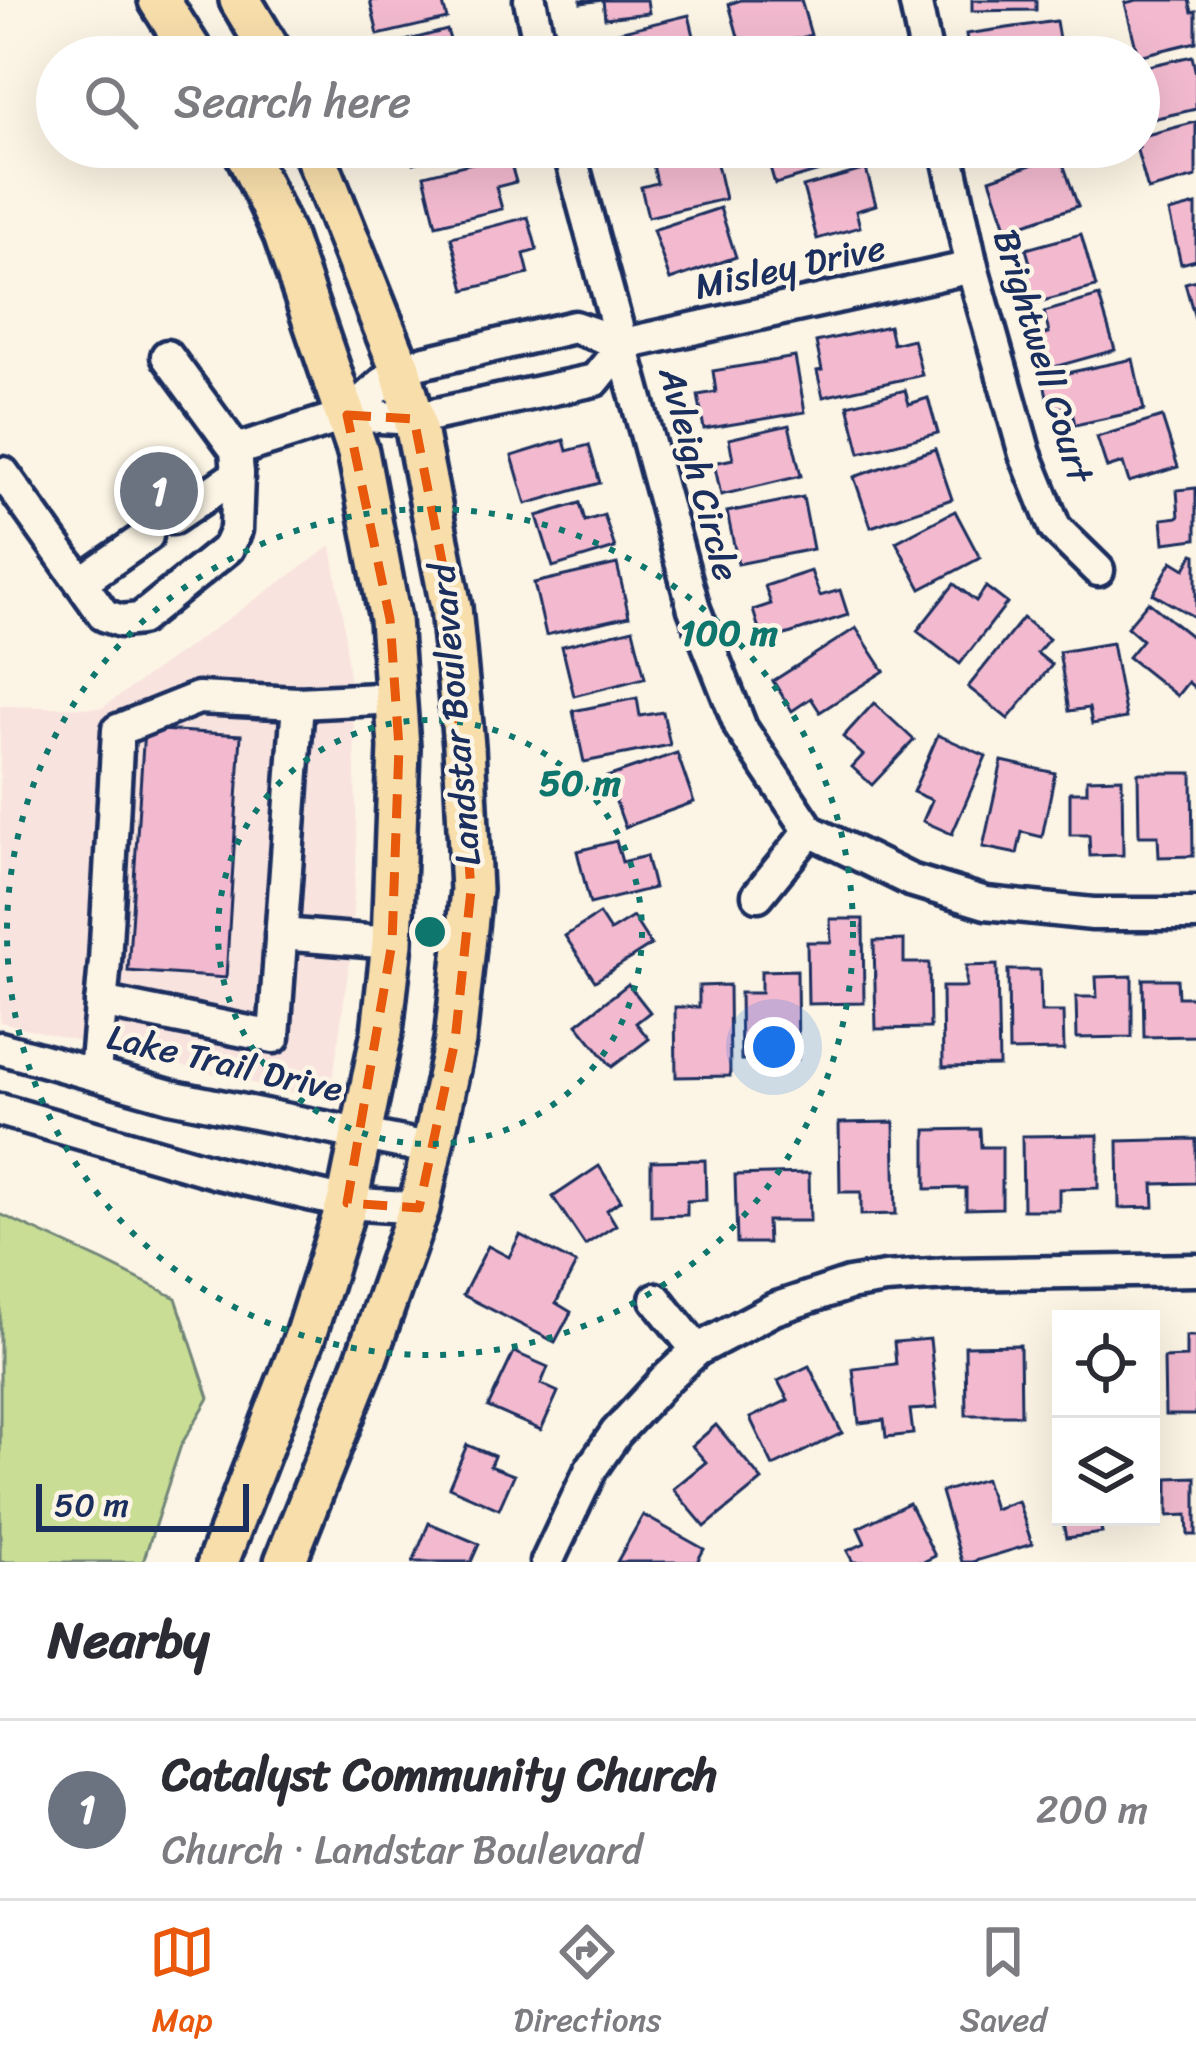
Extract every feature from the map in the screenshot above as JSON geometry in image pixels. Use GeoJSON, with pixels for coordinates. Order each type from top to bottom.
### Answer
{"type":"FeatureCollection","features":[{"type":"Feature","properties":{"kind":"main road"},"geometry":{"type":"LineString","coordinates":[[159,0],[182,36]]}},
{"type":"Feature","properties":{"kind":"main road"},"geometry":{"type":"LineString","coordinates":[[240,0],[261,36]]}},
{"type":"Feature","properties":{"kind":"main road","name":"Landstar Boulevard"},"geometry":{"type":"LineString","coordinates":[[218,1562],[305,1336],[347,1203],[382,1032],[396,880],[398,698],[390,620],[358,452],[284,235],[253,168]]}},
{"type":"Feature","properties":{"kind":"main road","name":"Landstar Boulevard"},"geometry":{"type":"LineString","coordinates":[[285,1562],[419,1208],[455,1041],[471,890],[451,607],[414,419],[400,368],[320,168]]}},
{"type":"Feature","properties":{"kind":"street"},"geometry":{"type":"LineString","coordinates":[[530,0],[538,36]]}},
{"type":"Feature","properties":{"kind":"street"},"geometry":{"type":"LineString","coordinates":[[915,0],[923,36]]}},
{"type":"Feature","properties":{"kind":"street","name":"Avleigh Circle"},"geometry":{"type":"LineString","coordinates":[[574,168],[702,629],[740,728],[809,831]]}},
{"type":"Feature","properties":{"kind":"street","name":"Brightwell Court"},"geometry":{"type":"LineString","coordinates":[[951,168],[972,267],[1025,454],[1054,528],[1098,570]]}},
{"type":"Feature","properties":{"kind":"street","name":"Misley Drive"},"geometry":{"type":"LineString","coordinates":[[347,415],[400,368],[574,327],[624,344],[972,267]]}},
{"type":"Feature","properties":{"kind":"street"},"geometry":{"type":"LineString","coordinates":[[173,518],[237,462],[347,415],[414,419],[595,380],[624,344]]}},
{"type":"Feature","properties":{"kind":"street"},"geometry":{"type":"LineString","coordinates":[[4,473],[104,615],[121,621],[140,619],[228,548],[236,530],[237,462],[167,356]]}},
{"type":"Feature","properties":{"kind":"street"},"geometry":{"type":"LineString","coordinates":[[81,582],[147,536]]}},
{"type":"Feature","properties":{"kind":"street"},"geometry":{"type":"LineString","coordinates":[[95,1073],[118,730],[198,698],[298,703],[398,698]]}},
{"type":"Feature","properties":{"kind":"street"},"geometry":{"type":"LineString","coordinates":[[101,1002],[274,1037],[298,703]]}},
{"type":"Feature","properties":{"kind":"street"},"geometry":{"type":"LineString","coordinates":[[758,895],[809,831],[910,880],[986,903],[1093,914],[1196,914]]}},
{"type":"Feature","properties":{"kind":"street"},"geometry":{"type":"LineString","coordinates":[[281,934],[392,943]]}},
{"type":"Feature","properties":{"kind":"street","name":"Lake Trail Drive"},"geometry":{"type":"LineString","coordinates":[[0,1048],[170,1096],[433,1149]]}},
{"type":"Feature","properties":{"kind":"street"},"geometry":{"type":"LineString","coordinates":[[0,1110],[218,1173],[347,1203],[419,1208]]}},
{"type":"Feature","properties":{"kind":"street"},"geometry":{"type":"LineString","coordinates":[[547,1562],[591,1469],[616,1433],[697,1350],[774,1309],[849,1284],[885,1278],[1196,1270]]}},
{"type":"Feature","properties":{"kind":"street"},"geometry":{"type":"LineString","coordinates":[[656,1299],[697,1350]]}},
{"type":"Feature","properties":{"kind":"highlighted area"},"geometry":{"type":"Polygon","coordinates":[[[347,415],[414,419],[451,607],[471,890],[455,1041],[419,1208],[347,1203],[392,943],[399,747],[390,619],[347,415]]]}},
{"type":"Feature","properties":{"kind":"shaded area"},"geometry":{"type":"Polygon","coordinates":[[[331,546],[354,729],[357,845],[350,957],[329,1085],[301,1095],[0,1022],[0,706],[102,708],[331,546]]]}},
{"type":"Feature","properties":{"kind":"green space"},"geometry":{"type":"Polygon","coordinates":[[[0,1214],[176,1298],[209,1398],[181,1445],[143,1562],[0,1562],[0,1214]]]}},
{"type":"Feature","properties":{"kind":"building"},"geometry":{"type":"Polygon","coordinates":[[[370,0],[442,0],[447,19],[378,35],[370,0]]]}},
{"type":"Feature","properties":{"kind":"building"},"geometry":{"type":"Polygon","coordinates":[[[603,0],[647,0],[649,13],[605,18],[603,0]]]}},
{"type":"Feature","properties":{"kind":"building"},"geometry":{"type":"Polygon","coordinates":[[[801,0],[811,35],[738,36],[729,4],[801,0]]]}},
{"type":"Feature","properties":{"kind":"building"},"geometry":{"type":"Polygon","coordinates":[[[972,0],[1036,0],[1036,10],[972,11],[972,0]]]}},
{"type":"Feature","properties":{"kind":"building"},"geometry":{"type":"Polygon","coordinates":[[[1189,0],[1192,12],[1196,11],[1196,42],[1160,51],[1160,36],[1133,36],[1125,3],[1189,0]]]}},
{"type":"Feature","properties":{"kind":"building"},"geometry":{"type":"Polygon","coordinates":[[[689,15],[694,36],[601,36],[689,15]]]}},
{"type":"Feature","properties":{"kind":"building"},"geometry":{"type":"Polygon","coordinates":[[[1056,21],[1058,36],[966,36],[1056,21]]]}},
{"type":"Feature","properties":{"kind":"building"},"geometry":{"type":"Polygon","coordinates":[[[1192,56],[1196,109],[1160,117],[1160,63],[1192,56]]]}},
{"type":"Feature","properties":{"kind":"building"},"geometry":{"type":"Polygon","coordinates":[[[1196,122],[1196,177],[1148,190],[1142,168],[1160,168],[1160,131],[1196,122]]]}},
{"type":"Feature","properties":{"kind":"building"},"geometry":{"type":"Polygon","coordinates":[[[452,168],[512,168],[516,182],[496,187],[502,209],[436,225],[424,175],[452,168]]]}},
{"type":"Feature","properties":{"kind":"building"},"geometry":{"type":"Polygon","coordinates":[[[654,168],[718,168],[725,199],[648,217],[641,187],[657,183],[654,168]]]}},
{"type":"Feature","properties":{"kind":"building"},"geometry":{"type":"Polygon","coordinates":[[[770,168],[830,168],[775,184],[770,168]]]}},
{"type":"Feature","properties":{"kind":"building"},"geometry":{"type":"Polygon","coordinates":[[[1022,168],[1065,168],[1078,206],[1007,230],[990,179],[1022,168]]]}},
{"type":"Feature","properties":{"kind":"building"},"geometry":{"type":"Polygon","coordinates":[[[866,169],[876,205],[856,211],[860,227],[817,239],[803,187],[866,169]]]}},
{"type":"Feature","properties":{"kind":"building"},"geometry":{"type":"Polygon","coordinates":[[[1196,205],[1196,260],[1181,264],[1169,212],[1196,205]]]}},
{"type":"Feature","properties":{"kind":"building"},"geometry":{"type":"Polygon","coordinates":[[[720,208],[736,257],[670,280],[653,230],[720,208]]]}},
{"type":"Feature","properties":{"kind":"building"},"geometry":{"type":"Polygon","coordinates":[[[528,217],[537,250],[524,254],[529,274],[465,290],[451,237],[528,217]]]}},
{"type":"Feature","properties":{"kind":"building"},"geometry":{"type":"Polygon","coordinates":[[[1081,234],[1096,287],[1024,306],[1015,274],[1032,270],[1026,249],[1081,234]]]}},
{"type":"Feature","properties":{"kind":"building"},"geometry":{"type":"Polygon","coordinates":[[[1196,280],[1196,322],[1185,283],[1196,280]]]}},
{"type":"Feature","properties":{"kind":"building"},"geometry":{"type":"Polygon","coordinates":[[[1099,296],[1115,350],[1040,371],[1030,338],[1049,333],[1044,312],[1099,296]]]}},
{"type":"Feature","properties":{"kind":"building"},"geometry":{"type":"Polygon","coordinates":[[[889,326],[893,344],[913,339],[922,375],[823,397],[816,342],[889,326]]]}},
{"type":"Feature","properties":{"kind":"building"},"geometry":{"type":"Polygon","coordinates":[[[795,357],[805,412],[704,429],[698,395],[716,392],[713,371],[795,357]]]}},
{"type":"Feature","properties":{"kind":"building"},"geometry":{"type":"Polygon","coordinates":[[[1133,359],[1144,410],[1075,425],[1071,406],[1050,410],[1043,378],[1133,359]]]}},
{"type":"Feature","properties":{"kind":"building"},"geometry":{"type":"Polygon","coordinates":[[[905,390],[909,404],[928,398],[938,433],[860,453],[848,405],[905,390]]]}},
{"type":"Feature","properties":{"kind":"building"},"geometry":{"type":"Polygon","coordinates":[[[1162,417],[1178,467],[1129,482],[1123,463],[1107,468],[1097,437],[1162,417]]]}},
{"type":"Feature","properties":{"kind":"building"},"geometry":{"type":"Polygon","coordinates":[[[789,425],[801,476],[721,495],[714,463],[733,459],[729,439],[789,425]]]}},
{"type":"Feature","properties":{"kind":"building"},"geometry":{"type":"Polygon","coordinates":[[[564,440],[567,451],[589,445],[600,483],[526,504],[512,456],[564,440]]]}},
{"type":"Feature","properties":{"kind":"building"},"geometry":{"type":"Polygon","coordinates":[[[935,449],[952,499],[871,527],[854,477],[935,449]]]}},
{"type":"Feature","properties":{"kind":"building"},"geometry":{"type":"Polygon","coordinates":[[[1196,488],[1196,539],[1164,543],[1162,519],[1179,517],[1177,490],[1196,488]]]}},
{"type":"Feature","properties":{"kind":"building"},"geometry":{"type":"Polygon","coordinates":[[[803,497],[813,549],[738,564],[727,512],[803,497]]]}},
{"type":"Feature","properties":{"kind":"building"},"geometry":{"type":"Polygon","coordinates":[[[580,503],[585,521],[604,515],[615,548],[553,567],[537,516],[580,503]]]}},
{"type":"Feature","properties":{"kind":"building"},"geometry":{"type":"Polygon","coordinates":[[[955,511],[980,558],[921,589],[896,542],[955,511]]]}},
{"type":"Feature","properties":{"kind":"building"},"geometry":{"type":"Polygon","coordinates":[[[1193,554],[1196,618],[1153,594],[1172,561],[1185,569],[1193,554]]]}},
{"type":"Feature","properties":{"kind":"building"},"geometry":{"type":"Polygon","coordinates":[[[617,564],[629,616],[546,635],[534,583],[617,564]]]}},
{"type":"Feature","properties":{"kind":"building"},"geometry":{"type":"Polygon","coordinates":[[[811,571],[820,596],[840,590],[848,615],[763,642],[753,610],[771,604],[765,586],[811,571]]]}},
{"type":"Feature","properties":{"kind":"building"},"geometry":{"type":"Polygon","coordinates":[[[954,584],[976,601],[986,587],[1007,603],[960,664],[917,631],[954,584]]]}},
{"type":"Feature","properties":{"kind":"building"},"geometry":{"type":"Polygon","coordinates":[[[1148,602],[1196,640],[1196,689],[1188,682],[1177,696],[1128,657],[1142,640],[1127,627],[1148,602]]]}},
{"type":"Feature","properties":{"kind":"building"},"geometry":{"type":"Polygon","coordinates":[[[1023,618],[1049,639],[1037,653],[1052,665],[1008,719],[968,687],[1023,618]]]}},
{"type":"Feature","properties":{"kind":"building"},"geometry":{"type":"Polygon","coordinates":[[[856,628],[884,671],[820,712],[811,698],[792,711],[773,681],[856,628]]]}},
{"type":"Feature","properties":{"kind":"building"},"geometry":{"type":"Polygon","coordinates":[[[633,629],[645,678],[574,696],[562,646],[633,629]]]}},
{"type":"Feature","properties":{"kind":"building"},"geometry":{"type":"Polygon","coordinates":[[[1112,643],[1126,718],[1092,724],[1089,708],[1069,711],[1059,652],[1112,643]]]}},
{"type":"Feature","properties":{"kind":"building"},"geometry":{"type":"Polygon","coordinates":[[[637,698],[640,716],[663,712],[670,745],[584,762],[573,711],[637,698]]]}},
{"type":"Feature","properties":{"kind":"building"},"geometry":{"type":"Polygon","coordinates":[[[874,703],[914,740],[872,785],[852,767],[863,755],[843,737],[874,703]]]}},
{"type":"Feature","properties":{"kind":"building"},"geometry":{"type":"Polygon","coordinates":[[[144,729],[241,735],[226,978],[128,971],[144,729]]]}},
{"type":"Feature","properties":{"kind":"building"},"geometry":{"type":"Polygon","coordinates":[[[938,735],[986,756],[952,834],[923,821],[932,800],[913,792],[938,735]]]}},
{"type":"Feature","properties":{"kind":"building"},"geometry":{"type":"Polygon","coordinates":[[[677,753],[694,802],[625,827],[607,777],[677,753]]]}},
{"type":"Feature","properties":{"kind":"building"},"geometry":{"type":"Polygon","coordinates":[[[1002,761],[1055,773],[1042,837],[1022,832],[1017,854],[983,847],[1002,761]]]}},
{"type":"Feature","properties":{"kind":"building"},"geometry":{"type":"Polygon","coordinates":[[[1138,773],[1192,773],[1193,856],[1159,857],[1158,836],[1139,836],[1138,773]]]}},
{"type":"Feature","properties":{"kind":"building"},"geometry":{"type":"Polygon","coordinates":[[[1122,778],[1123,855],[1090,856],[1089,835],[1070,835],[1070,792],[1087,792],[1087,779],[1122,778]]]}},
{"type":"Feature","properties":{"kind":"building"},"geometry":{"type":"Polygon","coordinates":[[[616,841],[622,862],[646,856],[654,888],[590,904],[577,851],[616,841]]]}},
{"type":"Feature","properties":{"kind":"building"},"geometry":{"type":"Polygon","coordinates":[[[599,914],[610,931],[633,917],[651,945],[595,981],[565,936],[599,914]]]}},
{"type":"Feature","properties":{"kind":"building"},"geometry":{"type":"Polygon","coordinates":[[[830,919],[863,919],[864,1003],[808,1004],[807,942],[831,942],[830,919]]]}},
{"type":"Feature","properties":{"kind":"building"},"geometry":{"type":"Polygon","coordinates":[[[904,940],[904,963],[929,963],[930,1028],[876,1029],[874,941],[904,940]]]}},
{"type":"Feature","properties":{"kind":"building"},"geometry":{"type":"Polygon","coordinates":[[[997,965],[999,1066],[943,1067],[942,987],[966,987],[966,966],[997,965]]]}},
{"type":"Feature","properties":{"kind":"building"},"geometry":{"type":"Polygon","coordinates":[[[797,970],[798,1059],[741,1060],[740,993],[761,993],[761,971],[797,970]]]}},
{"type":"Feature","properties":{"kind":"building"},"geometry":{"type":"Polygon","coordinates":[[[1008,970],[1040,970],[1041,1012],[1063,1012],[1064,1050],[1009,1051],[1008,970]]]}},
{"type":"Feature","properties":{"kind":"building"},"geometry":{"type":"Polygon","coordinates":[[[1132,976],[1132,1037],[1077,1038],[1076,997],[1097,997],[1096,977],[1132,976]]]}},
{"type":"Feature","properties":{"kind":"building"},"geometry":{"type":"Polygon","coordinates":[[[1143,979],[1177,979],[1178,997],[1196,997],[1196,1036],[1144,1037],[1143,979]]]}},
{"type":"Feature","properties":{"kind":"building"},"geometry":{"type":"Polygon","coordinates":[[[628,984],[650,1012],[636,1023],[649,1039],[612,1067],[577,1024],[628,984]]]}},
{"type":"Feature","properties":{"kind":"building"},"geometry":{"type":"Polygon","coordinates":[[[729,985],[730,1076],[676,1077],[675,1007],[699,1007],[699,986],[729,985]]]}},
{"type":"Feature","properties":{"kind":"building"},"geometry":{"type":"Polygon","coordinates":[[[894,1122],[896,1214],[861,1215],[861,1192],[840,1192],[839,1123],[894,1122]]]}},
{"type":"Feature","properties":{"kind":"building"},"geometry":{"type":"Polygon","coordinates":[[[980,1129],[981,1147],[1002,1147],[1002,1208],[966,1209],[966,1188],[926,1189],[926,1130],[980,1129]]]}},
{"type":"Feature","properties":{"kind":"building"},"geometry":{"type":"Polygon","coordinates":[[[1098,1135],[1098,1188],[1059,1189],[1059,1210],[1023,1210],[1022,1136],[1098,1135]]]}},
{"type":"Feature","properties":{"kind":"building"},"geometry":{"type":"Polygon","coordinates":[[[1196,1139],[1196,1183],[1153,1184],[1154,1207],[1119,1208],[1118,1141],[1196,1139]]]}},
{"type":"Feature","properties":{"kind":"building"},"geometry":{"type":"Polygon","coordinates":[[[705,1160],[706,1200],[687,1201],[687,1215],[651,1216],[651,1161],[705,1160]]]}},
{"type":"Feature","properties":{"kind":"building"},"geometry":{"type":"Polygon","coordinates":[[[599,1166],[621,1200],[607,1210],[616,1225],[585,1245],[553,1197],[599,1166]]]}},
{"type":"Feature","properties":{"kind":"building"},"geometry":{"type":"Polygon","coordinates":[[[809,1173],[810,1221],[767,1221],[768,1243],[737,1243],[735,1175],[809,1173]]]}},
{"type":"Feature","properties":{"kind":"building"},"geometry":{"type":"Polygon","coordinates":[[[520,1235],[576,1264],[556,1303],[571,1312],[555,1342],[463,1295],[488,1246],[509,1257],[520,1235]]]}},
{"type":"Feature","properties":{"kind":"building"},"geometry":{"type":"Polygon","coordinates":[[[1186,1336],[1196,1336],[1196,1415],[1165,1415],[1164,1358],[1186,1357],[1186,1336]]]}},
{"type":"Feature","properties":{"kind":"building"},"geometry":{"type":"Polygon","coordinates":[[[930,1339],[937,1408],[910,1410],[913,1434],[886,1437],[884,1420],[859,1423],[853,1369],[896,1364],[894,1342],[930,1339]]]}},
{"type":"Feature","properties":{"kind":"building"},"geometry":{"type":"Polygon","coordinates":[[[1020,1345],[1021,1415],[966,1415],[965,1346],[1020,1345]]]}},
{"type":"Feature","properties":{"kind":"building"},"geometry":{"type":"Polygon","coordinates":[[[514,1352],[548,1367],[541,1384],[558,1392],[541,1430],[488,1407],[514,1352]]]}},
{"type":"Feature","properties":{"kind":"building"},"geometry":{"type":"Polygon","coordinates":[[[809,1366],[842,1433],[773,1466],[750,1418],[788,1400],[778,1381],[809,1366]]]}},
{"type":"Feature","properties":{"kind":"building"},"geometry":{"type":"Polygon","coordinates":[[[716,1425],[762,1480],[705,1527],[673,1489],[706,1462],[692,1446],[716,1425]]]}},
{"type":"Feature","properties":{"kind":"building"},"geometry":{"type":"Polygon","coordinates":[[[467,1445],[494,1456],[490,1466],[514,1475],[499,1509],[449,1487],[467,1445]]]}},
{"type":"Feature","properties":{"kind":"building"},"geometry":{"type":"Polygon","coordinates":[[[1196,1477],[1196,1535],[1188,1535],[1187,1515],[1168,1516],[1168,1478],[1196,1477]]]}},
{"type":"Feature","properties":{"kind":"building"},"geometry":{"type":"Polygon","coordinates":[[[985,1479],[994,1509],[1018,1501],[1032,1544],[962,1562],[941,1492],[985,1479]]]}},
{"type":"Feature","properties":{"kind":"building"},"geometry":{"type":"Polygon","coordinates":[[[909,1503],[935,1556],[923,1562],[853,1562],[847,1551],[865,1543],[858,1528],[909,1503]]]}},
{"type":"Feature","properties":{"kind":"building"},"geometry":{"type":"Polygon","coordinates":[[[643,1515],[704,1549],[697,1562],[617,1562],[643,1515]]]}},
{"type":"Feature","properties":{"kind":"building"},"geometry":{"type":"Polygon","coordinates":[[[429,1523],[479,1544],[471,1562],[413,1562],[429,1523]]]}},
{"type":"Feature","properties":{"kind":"building"},"geometry":{"type":"Polygon","coordinates":[[[1064,1526],[1101,1526],[1102,1533],[1066,1538],[1064,1526]]]}},
{"type":"Feature","properties":{"kind":"place","name":"Catalyst Community Church"},"geometry":{"type":"Point","coordinates":[159,491]}}]}
